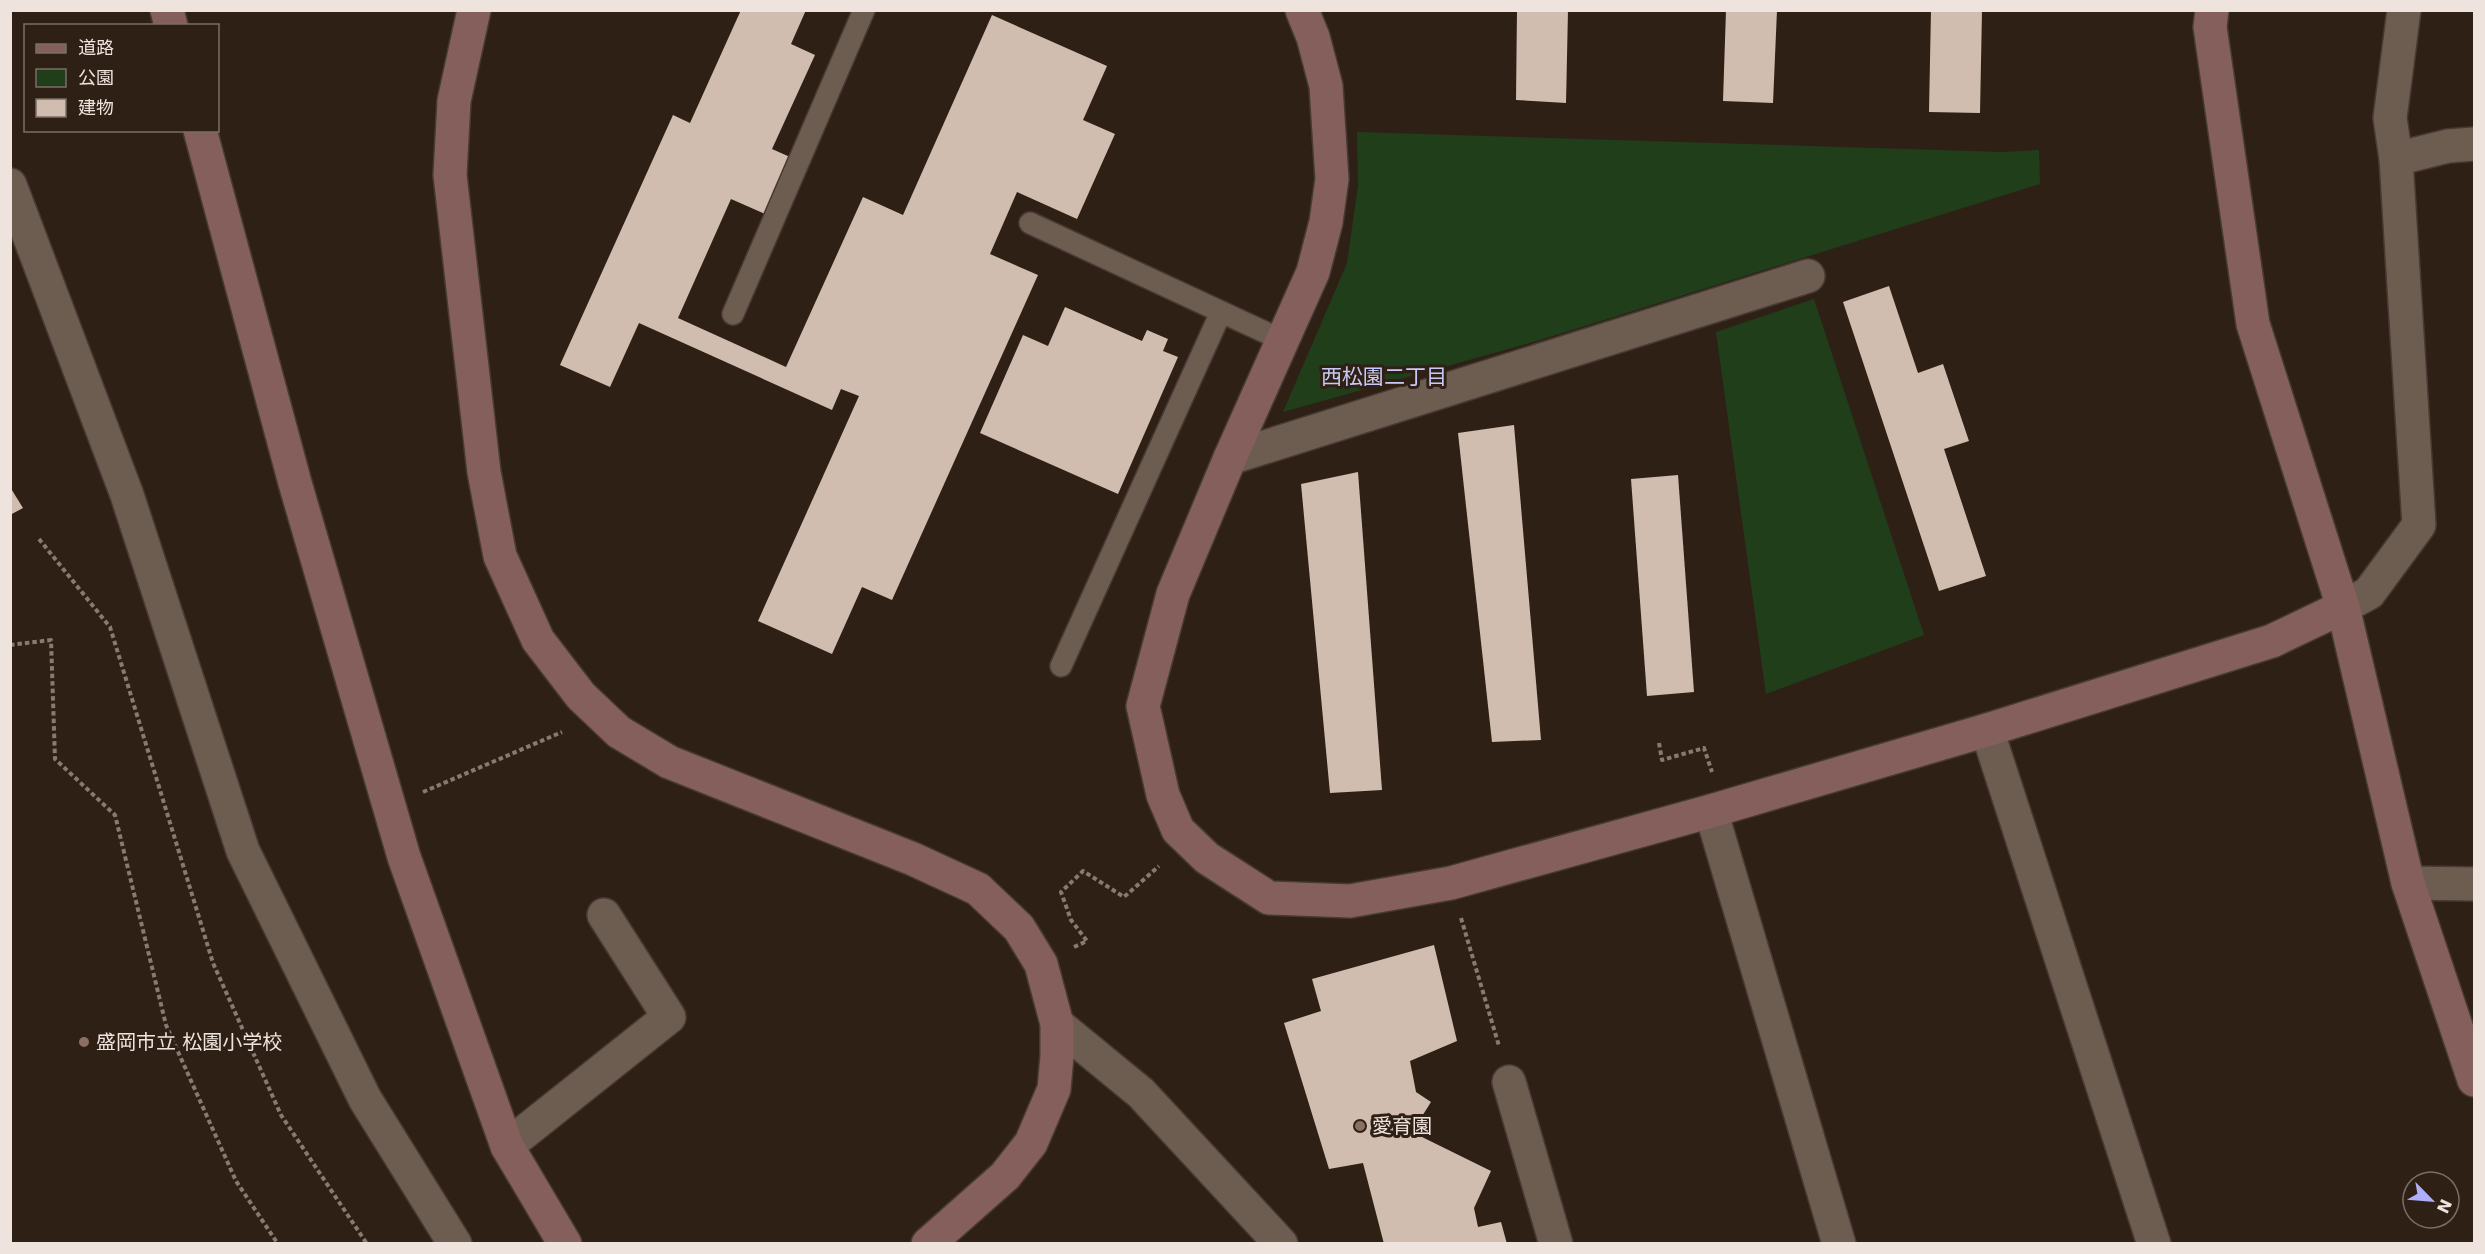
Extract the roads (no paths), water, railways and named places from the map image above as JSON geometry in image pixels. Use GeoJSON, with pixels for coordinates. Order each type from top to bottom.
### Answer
{"type":"FeatureCollection","features":[{"type":"Feature","properties":{"kind":"street"},"geometry":{"type":"LineString","coordinates":[[474,10],[454,101],[450,175],[484,472],[500,556],[538,640],[581,696],[619,732],[669,762],[913,859],[978,889],[1019,927],[1041,964],[1057,1024],[1054,1089],[1031,1143],[1005,1176],[931,1243]]}},
{"type":"Feature","properties":{"kind":"street"},"geometry":{"type":"LineString","coordinates":[[1302,10],[1313,37],[1326,86],[1332,179],[1326,222],[1313,272],[1230,458],[1173,594],[1143,706],[1163,795],[1178,830],[1207,858],[1269,898],[1350,901],[1451,883],[1718,809],[1987,730],[2272,641],[2369,593],[2418,525],[2396,159],[2390,118],[2404,10]]}},
{"type":"Feature","properties":{"kind":"street"},"geometry":{"type":"LineString","coordinates":[[2212,10],[2210,27],[2253,324],[2343,607],[2408,883],[2475,1080]]}},
{"type":"Feature","properties":{"kind":"street"},"geometry":{"type":"LineString","coordinates":[[201,132],[295,483],[404,857],[507,1146],[565,1244]]}},
{"type":"Feature","properties":{"kind":"street"},"geometry":{"type":"LineString","coordinates":[[2396,159],[2448,146],[2475,144]]}},
{"type":"Feature","properties":{"kind":"street"},"geometry":{"type":"LineString","coordinates":[[10,185],[127,495],[243,851],[365,1099],[455,1244]]}},
{"type":"Feature","properties":{"kind":"street"},"geometry":{"type":"LineString","coordinates":[[1230,458],[1808,276]]}},
{"type":"Feature","properties":{"kind":"street"},"geometry":{"type":"LineString","coordinates":[[1987,730],[2154,1244]]}},
{"type":"Feature","properties":{"kind":"street"},"geometry":{"type":"LineString","coordinates":[[1718,809],[1839,1244]]}},
{"type":"Feature","properties":{"kind":"street"},"geometry":{"type":"LineString","coordinates":[[2408,883],[2475,884]]}},
{"type":"Feature","properties":{"kind":"street"},"geometry":{"type":"LineString","coordinates":[[507,1146],[669,1017],[604,915]]}},
{"type":"Feature","properties":{"kind":"street"},"geometry":{"type":"LineString","coordinates":[[1057,1024],[1141,1093],[1281,1244]]}},
{"type":"Feature","properties":{"kind":"street"},"geometry":{"type":"LineString","coordinates":[[1509,1082],[1556,1244]]}},
{"type":"Feature","properties":{"kind":"lane"},"geometry":{"type":"LineString","coordinates":[[733,314],[864,10]]}},
{"type":"Feature","properties":{"kind":"lane"},"geometry":{"type":"LineString","coordinates":[[1030,223],[1284,341]]}},
{"type":"Feature","properties":{"kind":"lane"},"geometry":{"type":"LineString","coordinates":[[1061,666],[1221,312]]}},
{"type":"Feature","properties":{"kind":"place","name":"盛岡市立 松園小学校"},"geometry":{"type":"Point","coordinates":[84,1042]}},
{"type":"Feature","properties":{"kind":"place","name":"愛育園"},"geometry":{"type":"Point","coordinates":[1360,1126]}},
{"type":"Feature","properties":{"kind":"district","name":"西松園二丁目"},"geometry":{"type":"Point","coordinates":[1384,377]}}]}
